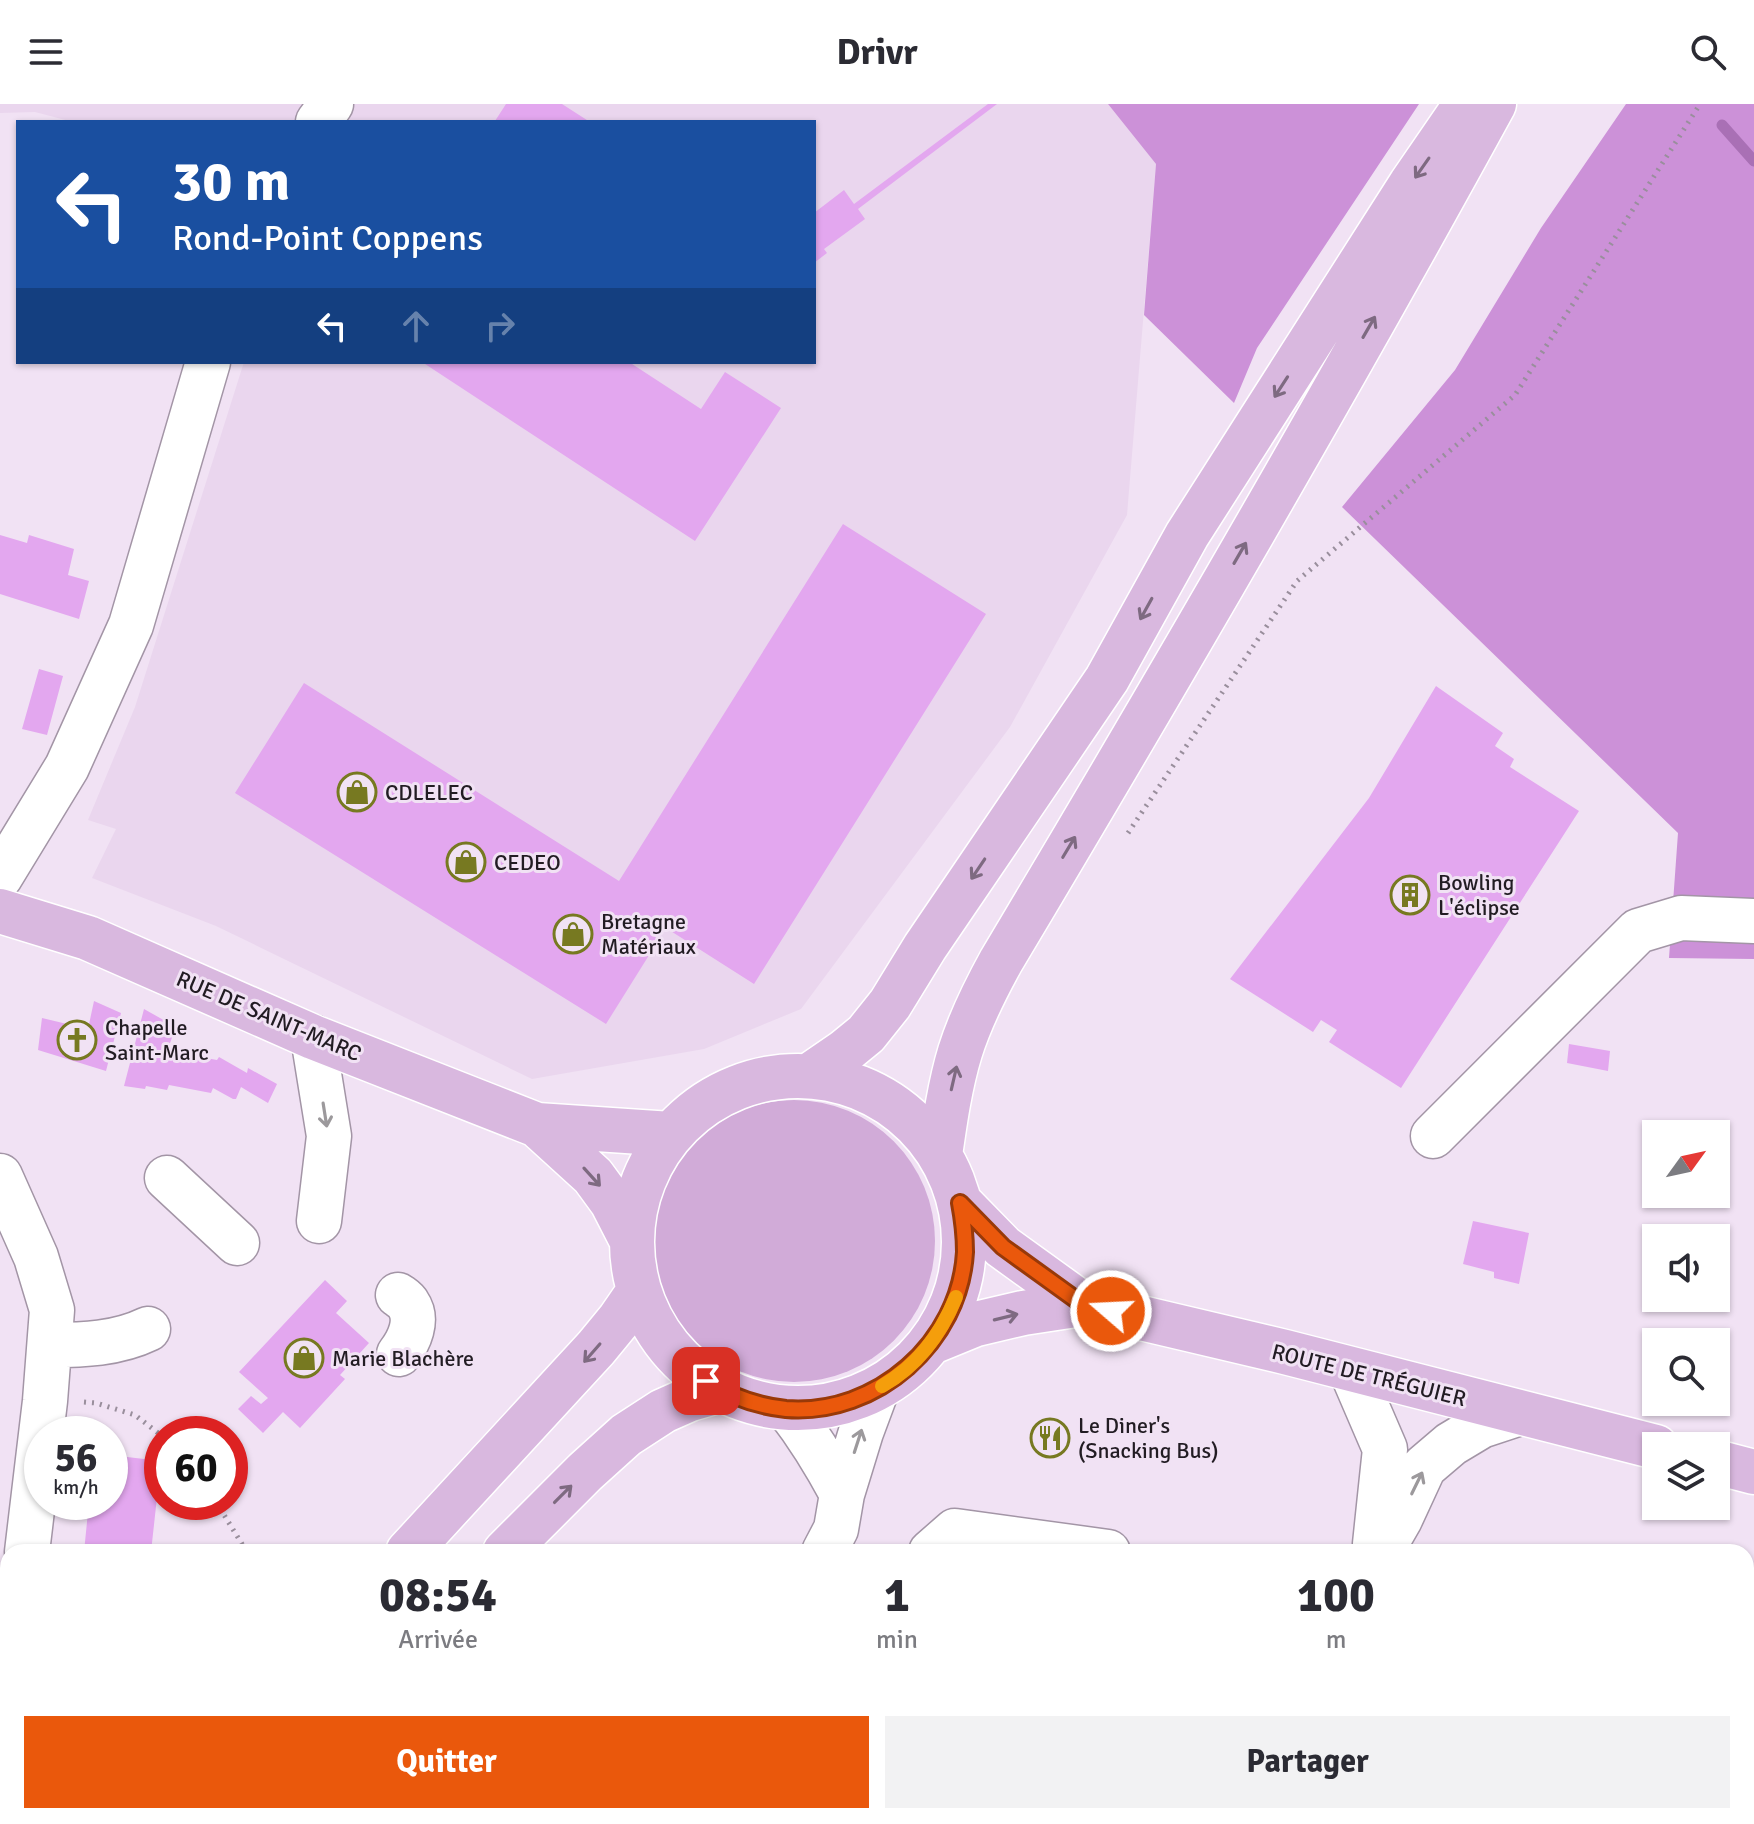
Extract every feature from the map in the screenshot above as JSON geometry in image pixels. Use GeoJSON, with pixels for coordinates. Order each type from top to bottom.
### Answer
{"type":"FeatureCollection","features":[{"type":"Feature","properties":{"kind":"main road"},"geometry":{"type":"LineString","coordinates":[[809,1076],[866,1034],[890,1004],[925,947],[1107,679],[1187,535],[1411,184],[1466,104]]}},
{"type":"Feature","properties":{"kind":"main road"},"geometry":{"type":"LineString","coordinates":[[940,1155],[960,1051],[979,1001],[1146,718],[1494,104]]}},
{"type":"Feature","properties":{"kind":"main road","name":"RUE DE SAINT-MARC"},"geometry":{"type":"LineString","coordinates":[[0,911],[88,938],[313,1037],[537,1125],[671,1134]]}},
{"type":"Feature","properties":{"kind":"main road"},"geometry":{"type":"LineString","coordinates":[[809,1076],[855,1086],[884,1100],[909,1118],[940,1155],[960,1203],[964,1235],[963,1268],[955,1299],[941,1328],[932,1342],[901,1373],[877,1389],[843,1403],[788,1409],[761,1405],[721,1390],[677,1356],[655,1326],[639,1291],[632,1241],[634,1212],[642,1184],[671,1134],[693,1113],[733,1089],[778,1077],[809,1076]]}},
{"type":"Feature","properties":{"kind":"main road","name":"RUE DE SAINT-MARC"},"geometry":{"type":"LineString","coordinates":[[537,1125],[593,1176],[612,1202],[632,1241]]}},
{"type":"Feature","properties":{"kind":"main road"},"geometry":{"type":"LineString","coordinates":[[960,1203],[1003,1247],[1082,1304]]}},
{"type":"Feature","properties":{"kind":"main road"},"geometry":{"type":"LineString","coordinates":[[415,1544],[577,1369],[639,1291]]}},
{"type":"Feature","properties":{"kind":"main road"},"geometry":{"type":"LineString","coordinates":[[932,1342],[990,1321],[1082,1304]]}},
{"type":"Feature","properties":{"kind":"main road","name":"ROUTE DE TRÉGUIER"},"geometry":{"type":"LineString","coordinates":[[1082,1304],[1642,1444]]}},
{"type":"Feature","properties":{"kind":"main road"},"geometry":{"type":"LineString","coordinates":[[513,1544],[626,1435],[663,1411],[721,1390]]}},
{"type":"Feature","properties":{"kind":"main road"},"geometry":{"type":"LineString","coordinates":[[1730,1466],[1754,1472]]}},
{"type":"Feature","properties":{"kind":"street"},"geometry":{"type":"LineString","coordinates":[[0,877],[67,767],[131,625],[207,364]]}},
{"type":"Feature","properties":{"kind":"street"},"geometry":{"type":"LineString","coordinates":[[1433,1136],[1638,931],[1681,918],[1754,921]]}},
{"type":"Feature","properties":{"kind":"street"},"geometry":{"type":"LineString","coordinates":[[313,1037],[329,1136],[319,1221]]}},
{"type":"Feature","properties":{"kind":"street"},"geometry":{"type":"LineString","coordinates":[[0,1176],[36,1257],[52,1310],[45,1401],[19,1535]]}},
{"type":"Feature","properties":{"kind":"street"},"geometry":{"type":"LineString","coordinates":[[167,1178],[237,1243]]}},
{"type":"Feature","properties":{"kind":"street"},"geometry":{"type":"LineString","coordinates":[[398,1295],[408,1304],[412,1317],[411,1332],[399,1354]]}},
{"type":"Feature","properties":{"kind":"street"},"geometry":{"type":"LineString","coordinates":[[50,1345],[85,1345],[119,1340],[148,1329]]}},
{"type":"Feature","properties":{"kind":"street"},"geometry":{"type":"LineString","coordinates":[[1351,1370],[1385,1449],[1375,1544]]}},
{"type":"Feature","properties":{"kind":"street"},"geometry":{"type":"LineString","coordinates":[[828,1544],[836,1529],[842,1494],[877,1389]]}},
{"type":"Feature","properties":{"kind":"street"},"geometry":{"type":"LineString","coordinates":[[788,1409],[825,1461],[842,1494]]}},
{"type":"Feature","properties":{"kind":"street"},"geometry":{"type":"LineString","coordinates":[[1386,1544],[1424,1467],[1451,1444],[1481,1426],[1520,1413]]}},
{"type":"Feature","properties":{"kind":"street"},"geometry":{"type":"LineString","coordinates":[[940,1544],[955,1531],[1050,1544]]}},
{"type":"Feature","properties":{"kind":"path"},"geometry":{"type":"LineString","coordinates":[[1124,839],[1297,581],[1515,395],[1700,104]]}},
{"type":"Feature","properties":{"kind":"path"},"geometry":{"type":"LineString","coordinates":[[45,1401],[96,1403],[135,1415],[144,1422]]}},
{"type":"Feature","properties":{"kind":"path"},"geometry":{"type":"LineString","coordinates":[[227,1520],[242,1544]]}},
{"type":"Feature","properties":{"kind":"shaded area","name":"Bretagne Matériaux"},"geometry":{"type":"Polygon","coordinates":[[[0,104],[1108,104],[1156,164],[1127,515],[1010,727],[801,1009],[704,1049],[532,1079],[216,926],[92,878],[116,829],[88,820],[135,707],[243,364],[816,364],[816,120],[65,120],[35,112],[0,113],[0,104]]]}},
{"type":"Feature","properties":{"kind":"shaded area"},"geometry":{"type":"Polygon","coordinates":[[[1108,104],[1419,104],[1257,348],[1234,403],[1144,315],[1156,164],[1108,104]]]}},
{"type":"Feature","properties":{"kind":"shaded area"},"geometry":{"type":"Polygon","coordinates":[[[1626,104],[1754,104],[1754,959],[1669,958],[1678,833],[1342,507],[1455,370],[1541,228],[1626,104]]]}},
{"type":"Feature","properties":{"kind":"shaded area"},"geometry":{"type":"Polygon","coordinates":[[[794,1100],[821,1103],[848,1111],[894,1141],[924,1187],[932,1214],[935,1241],[932,1268],[924,1295],[894,1341],[848,1371],[821,1379],[794,1382],[767,1379],[740,1371],[694,1341],[664,1295],[656,1268],[653,1241],[656,1214],[664,1187],[694,1141],[740,1111],[767,1103],[794,1100]]]}},
{"type":"Feature","properties":{"kind":"building"},"geometry":{"type":"Polygon","coordinates":[[[506,104],[562,104],[587,120],[496,120],[506,104]]]}},
{"type":"Feature","properties":{"kind":"building"},"geometry":{"type":"Polygon","coordinates":[[[988,104],[997,104],[858,209],[865,219],[824,249],[827,253],[816,261],[816,211],[844,190],[854,204],[988,104]]]}},
{"type":"Feature","properties":{"kind":"building"},"geometry":{"type":"Polygon","coordinates":[[[425,364],[632,364],[701,409],[725,372],[781,408],[695,541],[425,364]]]}},
{"type":"Feature","properties":{"kind":"building"},"geometry":{"type":"Polygon","coordinates":[[[843,524],[986,614],[754,984],[666,928],[606,1024],[235,793],[304,683],[619,881],[843,524]]]}},
{"type":"Feature","properties":{"kind":"building"},"geometry":{"type":"Polygon","coordinates":[[[0,535],[27,543],[29,535],[74,549],[68,575],[89,581],[79,619],[0,594],[0,535]]]}},
{"type":"Feature","properties":{"kind":"building"},"geometry":{"type":"Polygon","coordinates":[[[39,669],[63,676],[47,735],[22,729],[39,669]]]}},
{"type":"Feature","properties":{"kind":"building","name":"Bowling L'éclipse"},"geometry":{"type":"Polygon","coordinates":[[[1436,686],[1503,733],[1495,746],[1514,759],[1510,767],[1579,811],[1401,1088],[1329,1042],[1337,1030],[1321,1020],[1313,1032],[1230,979],[1369,798],[1436,686]]]}},
{"type":"Feature","properties":{"kind":"building","name":"Chapelle Saint-Marc"},"geometry":{"type":"Polygon","coordinates":[[[94,1001],[121,1013],[106,1071],[38,1050],[42,1018],[88,1029],[94,1001]]]}},
{"type":"Feature","properties":{"kind":"building"},"geometry":{"type":"Polygon","coordinates":[[[144,1009],[176,1027],[167,1051],[217,1060],[219,1057],[247,1073],[248,1068],[277,1084],[268,1103],[241,1087],[236,1099],[233,1099],[213,1088],[211,1093],[169,1085],[167,1090],[124,1086],[144,1009]]]}},
{"type":"Feature","properties":{"kind":"building"},"geometry":{"type":"Polygon","coordinates":[[[1569,1044],[1610,1051],[1608,1071],[1567,1063],[1569,1044]]]}},
{"type":"Feature","properties":{"kind":"building"},"geometry":{"type":"Polygon","coordinates":[[[1473,1221],[1529,1233],[1519,1284],[1494,1278],[1494,1272],[1463,1264],[1473,1221]]]}},
{"type":"Feature","properties":{"kind":"building","name":"Marie Blachère"},"geometry":{"type":"Polygon","coordinates":[[[325,1280],[347,1301],[336,1313],[369,1343],[340,1375],[345,1379],[300,1428],[283,1412],[263,1433],[238,1409],[251,1396],[261,1404],[268,1398],[239,1372],[325,1280]]]}},
{"type":"Feature","properties":{"kind":"building"},"geometry":{"type":"Polygon","coordinates":[[[128,1457],[144,1459],[144,1520],[155,1520],[152,1544],[85,1544],[87,1520],[128,1520],[128,1457]]]}},
{"type":"Feature","properties":{"kind":"waterway"},"geometry":{"type":"LineString","coordinates":[[1722,125],[1754,161]]}},
{"type":"Feature","properties":{"kind":"slow traffic"},"geometry":{"type":"LineString","coordinates":[[882,1386],[923,1353],[941,1328],[956,1297]]}},
{"type":"Feature","properties":{"kind":"place","name":"CDLELEC"},"geometry":{"type":"Point","coordinates":[357,792]}},
{"type":"Feature","properties":{"kind":"place","name":"CEDEO"},"geometry":{"type":"Point","coordinates":[466,862]}},
{"type":"Feature","properties":{"kind":"place","name":"Bowling L'éclipse"},"geometry":{"type":"Point","coordinates":[1410,895]}},
{"type":"Feature","properties":{"kind":"place","name":"Bretagne Matériaux"},"geometry":{"type":"Point","coordinates":[573,934]}},
{"type":"Feature","properties":{"kind":"place","name":"Chapelle Saint-Marc"},"geometry":{"type":"Point","coordinates":[77,1040]}},
{"type":"Feature","properties":{"kind":"place","name":"Marie Blachère"},"geometry":{"type":"Point","coordinates":[304,1358]}},
{"type":"Feature","properties":{"kind":"place","name":"Le Diner's (Snacking Bus)"},"geometry":{"type":"Point","coordinates":[1050,1438]}},
{"type":"Feature","properties":{"kind":"route"},"geometry":{"type":"LineString","coordinates":[[706,1381],[747,1401],[788,1409],[843,1403],[889,1382],[912,1364],[932,1342],[955,1299],[965,1251],[960,1203],[1003,1247],[1082,1304],[1111,1311]]}}]}
